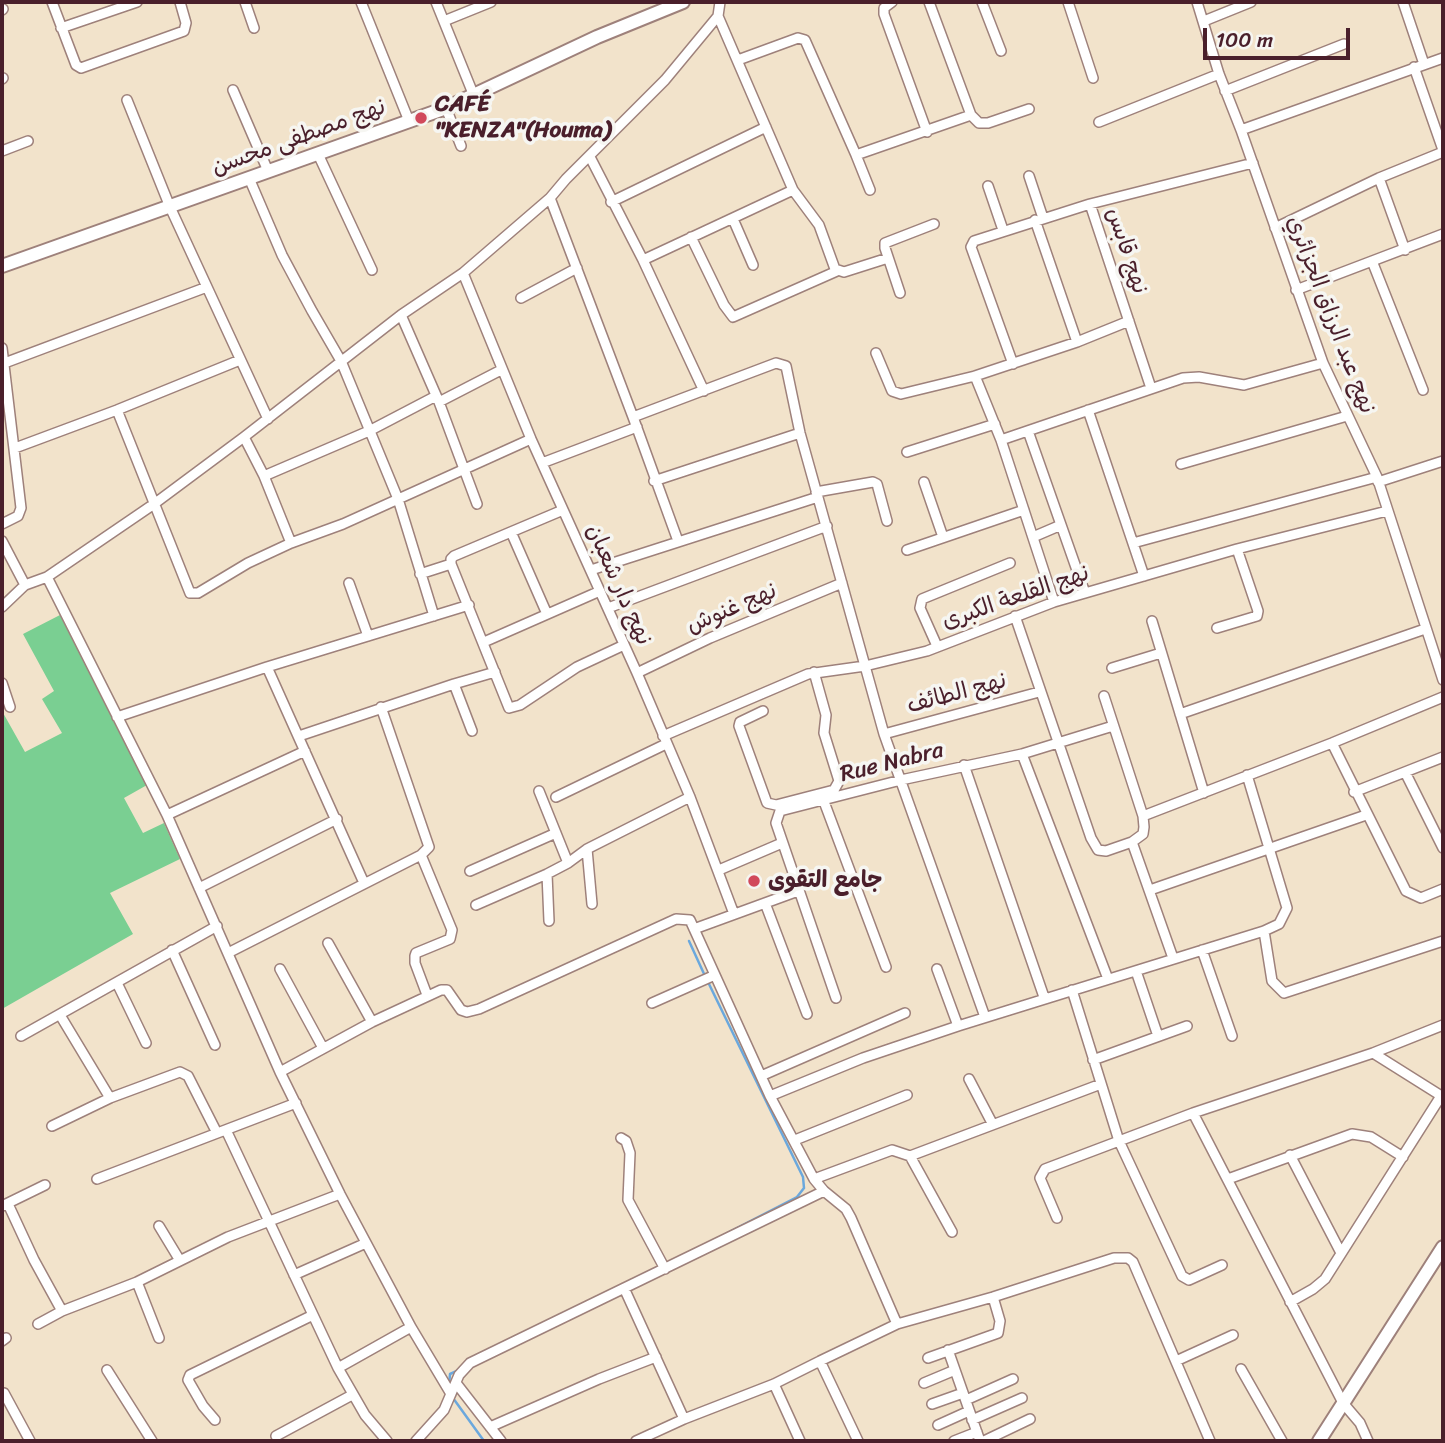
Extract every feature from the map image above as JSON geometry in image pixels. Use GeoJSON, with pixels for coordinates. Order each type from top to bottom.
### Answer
{"type":"FeatureCollection","features":[{"type":"Feature","properties":{"kind":"main road","name":"نهج مصطفى محسن"},"geometry":{"type":"LineString","coordinates":[[2,266],[446,108],[597,37],[683,2]]}},
{"type":"Feature","properties":{"kind":"main road"},"geometry":{"type":"LineString","coordinates":[[1319,1441],[1443,1247]]}},
{"type":"Feature","properties":{"kind":"street"},"geometry":{"type":"LineString","coordinates":[[52,2],[76,65],[81,68],[184,31],[186,23],[180,2]]}},
{"type":"Feature","properties":{"kind":"street"},"geometry":{"type":"LineString","coordinates":[[61,28],[137,2]]}},
{"type":"Feature","properties":{"kind":"street"},"geometry":{"type":"LineString","coordinates":[[245,2],[254,28]]}},
{"type":"Feature","properties":{"kind":"street"},"geometry":{"type":"LineString","coordinates":[[361,2],[409,121]]}},
{"type":"Feature","properties":{"kind":"street"},"geometry":{"type":"LineString","coordinates":[[436,2],[474,96]]}},
{"type":"Feature","properties":{"kind":"street"},"geometry":{"type":"LineString","coordinates":[[444,21],[491,2]]}},
{"type":"Feature","properties":{"kind":"street"},"geometry":{"type":"LineString","coordinates":[[2,607],[25,585],[47,577],[154,504],[401,315],[463,273],[550,198],[665,80],[718,16],[720,2]]}},
{"type":"Feature","properties":{"kind":"street"},"geometry":{"type":"LineString","coordinates":[[892,2],[884,8],[884,14],[928,132]]}},
{"type":"Feature","properties":{"kind":"street"},"geometry":{"type":"LineString","coordinates":[[929,2],[971,115],[979,122],[988,123],[1029,109]]}},
{"type":"Feature","properties":{"kind":"street"},"geometry":{"type":"LineString","coordinates":[[982,2],[1001,51]]}},
{"type":"Feature","properties":{"kind":"street"},"geometry":{"type":"LineString","coordinates":[[1068,2],[1093,78]]}},
{"type":"Feature","properties":{"kind":"street","name":"نهج عبد الرزاق الجزائري"},"geometry":{"type":"LineString","coordinates":[[1197,2],[1219,74],[1323,363],[1378,480],[1443,680]]}},
{"type":"Feature","properties":{"kind":"street"},"geometry":{"type":"LineString","coordinates":[[1204,21],[1251,2]]}},
{"type":"Feature","properties":{"kind":"street"},"geometry":{"type":"LineString","coordinates":[[1275,228],[1379,178],[1443,151],[1403,2]]}},
{"type":"Feature","properties":{"kind":"street"},"geometry":{"type":"LineString","coordinates":[[718,16],[793,190],[819,225],[837,271]]}},
{"type":"Feature","properties":{"kind":"street"},"geometry":{"type":"LineString","coordinates":[[738,60],[798,38],[805,40],[870,190]]}},
{"type":"Feature","properties":{"kind":"street"},"geometry":{"type":"LineString","coordinates":[[1225,91],[1344,44]]}},
{"type":"Feature","properties":{"kind":"street"},"geometry":{"type":"LineString","coordinates":[[1241,130],[1443,58]]}},
{"type":"Feature","properties":{"kind":"street"},"geometry":{"type":"LineString","coordinates":[[1099,122],[1219,74]]}},
{"type":"Feature","properties":{"kind":"street"},"geometry":{"type":"LineString","coordinates":[[233,90],[268,171]]}},
{"type":"Feature","properties":{"kind":"street"},"geometry":{"type":"LineString","coordinates":[[127,100],[170,207],[268,419]]}},
{"type":"Feature","properties":{"kind":"street"},"geometry":{"type":"LineString","coordinates":[[446,108],[461,146]]}},
{"type":"Feature","properties":{"kind":"street"},"geometry":{"type":"LineString","coordinates":[[856,155],[971,115]]}},
{"type":"Feature","properties":{"kind":"street"},"geometry":{"type":"LineString","coordinates":[[611,202],[766,127]]}},
{"type":"Feature","properties":{"kind":"street"},"geometry":{"type":"LineString","coordinates":[[2,151],[28,141]]}},
{"type":"Feature","properties":{"kind":"street"},"geometry":{"type":"LineString","coordinates":[[318,154],[372,270]]}},
{"type":"Feature","properties":{"kind":"street"},"geometry":{"type":"LineString","coordinates":[[590,157],[643,260],[704,391]]}},
{"type":"Feature","properties":{"kind":"street","name":"نهج قابس"},"geometry":{"type":"LineString","coordinates":[[1151,388],[1090,204],[1253,163]]}},
{"type":"Feature","properties":{"kind":"street"},"geometry":{"type":"LineString","coordinates":[[1029,176],[1039,219],[1077,342]]}},
{"type":"Feature","properties":{"kind":"street"},"geometry":{"type":"LineString","coordinates":[[249,178],[282,255],[341,361],[398,499],[434,616]]}},
{"type":"Feature","properties":{"kind":"street"},"geometry":{"type":"LineString","coordinates":[[1379,178],[1405,250]]}},
{"type":"Feature","properties":{"kind":"street"},"geometry":{"type":"LineString","coordinates":[[988,186],[1003,230]]}},
{"type":"Feature","properties":{"kind":"street"},"geometry":{"type":"LineString","coordinates":[[643,260],[793,190]]}},
{"type":"Feature","properties":{"kind":"street"},"geometry":{"type":"LineString","coordinates":[[550,198],[678,541]]}},
{"type":"Feature","properties":{"kind":"street"},"geometry":{"type":"LineString","coordinates":[[1013,364],[971,247],[976,239],[1090,204]]}},
{"type":"Feature","properties":{"kind":"street"},"geometry":{"type":"LineString","coordinates":[[733,219],[752,265]]}},
{"type":"Feature","properties":{"kind":"street"},"geometry":{"type":"LineString","coordinates":[[900,293],[884,245],[887,240],[934,224]]}},
{"type":"Feature","properties":{"kind":"street"},"geometry":{"type":"LineString","coordinates":[[691,237],[724,305],[733,317],[837,271],[844,272],[888,258]]}},
{"type":"Feature","properties":{"kind":"street"},"geometry":{"type":"LineString","coordinates":[[1296,290],[1442,238]]}},
{"type":"Feature","properties":{"kind":"street"},"geometry":{"type":"LineString","coordinates":[[1372,261],[1423,390]]}},
{"type":"Feature","properties":{"kind":"street"},"geometry":{"type":"LineString","coordinates":[[521,298],[577,268]]}},
{"type":"Feature","properties":{"kind":"street","name":"نهج دار شعبان"},"geometry":{"type":"LineString","coordinates":[[463,273],[531,439],[638,673],[690,797],[734,914]]}},
{"type":"Feature","properties":{"kind":"street"},"geometry":{"type":"LineString","coordinates":[[3,363],[207,287]]}},
{"type":"Feature","properties":{"kind":"street"},"geometry":{"type":"LineString","coordinates":[[401,315],[477,504]]}},
{"type":"Feature","properties":{"kind":"street"},"geometry":{"type":"LineString","coordinates":[[876,353],[895,394],[901,394],[1013,364],[1129,321]]}},
{"type":"Feature","properties":{"kind":"street"},"geometry":{"type":"LineString","coordinates":[[2,348],[21,512],[2,524]]}},
{"type":"Feature","properties":{"kind":"street"},"geometry":{"type":"LineString","coordinates":[[15,448],[240,360]]}},
{"type":"Feature","properties":{"kind":"street"},"geometry":{"type":"LineString","coordinates":[[633,416],[776,363],[783,363],[884,734],[985,1017]]}},
{"type":"Feature","properties":{"kind":"street"},"geometry":{"type":"LineString","coordinates":[[1001,440],[1190,376],[1244,384],[1323,363]]}},
{"type":"Feature","properties":{"kind":"street"},"geometry":{"type":"LineString","coordinates":[[264,476],[501,370]]}},
{"type":"Feature","properties":{"kind":"street"},"geometry":{"type":"LineString","coordinates":[[975,376],[1001,440],[1054,602]]}},
{"type":"Feature","properties":{"kind":"street"},"geometry":{"type":"LineString","coordinates":[[117,410],[190,593],[198,593],[248,563],[291,543],[343,524],[531,439]]}},
{"type":"Feature","properties":{"kind":"street"},"geometry":{"type":"LineString","coordinates":[[1088,410],[1144,576]]}},
{"type":"Feature","properties":{"kind":"street"},"geometry":{"type":"LineString","coordinates":[[1181,464],[1347,416]]}},
{"type":"Feature","properties":{"kind":"street"},"geometry":{"type":"LineString","coordinates":[[907,452],[995,425]]}},
{"type":"Feature","properties":{"kind":"street"},"geometry":{"type":"LineString","coordinates":[[542,463],[637,427]]}},
{"type":"Feature","properties":{"kind":"street"},"geometry":{"type":"LineString","coordinates":[[1028,430],[1084,593]]}},
{"type":"Feature","properties":{"kind":"street"},"geometry":{"type":"LineString","coordinates":[[654,481],[800,433]]}},
{"type":"Feature","properties":{"kind":"street"},"geometry":{"type":"LineString","coordinates":[[244,437],[264,476],[291,543]]}},
{"type":"Feature","properties":{"kind":"street"},"geometry":{"type":"LineString","coordinates":[[1133,543],[1443,461]]}},
{"type":"Feature","properties":{"kind":"street"},"geometry":{"type":"LineString","coordinates":[[592,570],[817,494],[873,482],[877,485],[887,521]]}},
{"type":"Feature","properties":{"kind":"street"},"geometry":{"type":"LineString","coordinates":[[924,482],[943,537]]}},
{"type":"Feature","properties":{"kind":"street"},"geometry":{"type":"LineString","coordinates":[[563,510],[450,559],[507,706],[514,708],[577,667],[624,645]]}},
{"type":"Feature","properties":{"kind":"street"},"geometry":{"type":"LineString","coordinates":[[907,550],[1024,510]]}},
{"type":"Feature","properties":{"kind":"street","name":"نهج القلعة الكبرى"},"geometry":{"type":"LineString","coordinates":[[556,797],[665,740],[814,672],[865,666],[937,646],[1084,593],[1237,549],[1387,511]]}},
{"type":"Feature","properties":{"kind":"street"},"geometry":{"type":"LineString","coordinates":[[1033,537],[1061,525]]}},
{"type":"Feature","properties":{"kind":"street"},"geometry":{"type":"LineString","coordinates":[[608,608],[827,526]]}},
{"type":"Feature","properties":{"kind":"street"},"geometry":{"type":"LineString","coordinates":[[511,532],[547,614]]}},
{"type":"Feature","properties":{"kind":"street"},"geometry":{"type":"LineString","coordinates":[[2,541],[25,585]]}},
{"type":"Feature","properties":{"kind":"street"},"geometry":{"type":"LineString","coordinates":[[1217,628],[1257,616],[1258,611],[1237,549]]}},
{"type":"Feature","properties":{"kind":"street"},"geometry":{"type":"LineString","coordinates":[[420,574],[451,564]]}},
{"type":"Feature","properties":{"kind":"street"},"geometry":{"type":"LineString","coordinates":[[937,646],[920,608],[922,599],[1010,564]]}},
{"type":"Feature","properties":{"kind":"street"},"geometry":{"type":"LineString","coordinates":[[47,577],[167,814],[280,1072],[340,1194],[411,1327],[451,1394]]}},
{"type":"Feature","properties":{"kind":"street"},"geometry":{"type":"LineString","coordinates":[[349,583],[368,636]]}},
{"type":"Feature","properties":{"kind":"street","name":"نهج غنوش"},"geometry":{"type":"LineString","coordinates":[[638,673],[710,638],[842,583]]}},
{"type":"Feature","properties":{"kind":"street"},"geometry":{"type":"LineString","coordinates":[[484,642],[600,591]]}},
{"type":"Feature","properties":{"kind":"street"},"geometry":{"type":"LineString","coordinates":[[117,716],[469,605]]}},
{"type":"Feature","properties":{"kind":"street"},"geometry":{"type":"LineString","coordinates":[[1015,616],[1057,745],[1094,846],[1098,850],[1106,851],[1132,842],[1143,834],[1143,816],[1104,696]]}},
{"type":"Feature","properties":{"kind":"street"},"geometry":{"type":"LineString","coordinates":[[1152,621],[1204,793]]}},
{"type":"Feature","properties":{"kind":"street"},"geometry":{"type":"LineString","coordinates":[[1180,714],[1425,629]]}},
{"type":"Feature","properties":{"kind":"street"},"geometry":{"type":"LineString","coordinates":[[1112,668],[1161,653]]}},
{"type":"Feature","properties":{"kind":"street"},"geometry":{"type":"LineString","coordinates":[[267,667],[364,883]]}},
{"type":"Feature","properties":{"kind":"street"},"geometry":{"type":"LineString","coordinates":[[299,736],[381,707],[495,672]]}},
{"type":"Feature","properties":{"kind":"street"},"geometry":{"type":"LineString","coordinates":[[763,711],[740,722],[739,726],[767,803],[776,805],[834,790],[839,781],[824,733],[826,715],[814,672]]}},
{"type":"Feature","properties":{"kind":"street"},"geometry":{"type":"LineString","coordinates":[[2,683],[10,706]]}},
{"type":"Feature","properties":{"kind":"street"},"geometry":{"type":"LineString","coordinates":[[454,684],[472,731]]}},
{"type":"Feature","properties":{"kind":"street","name":"نهج الطائف"},"geometry":{"type":"LineString","coordinates":[[884,734],[1039,692]]}},
{"type":"Feature","properties":{"kind":"street"},"geometry":{"type":"LineString","coordinates":[[1143,816],[1332,743],[1443,696]]}},
{"type":"Feature","properties":{"kind":"street"},"geometry":{"type":"LineString","coordinates":[[229,953],[421,855],[429,844],[381,707]]}},
{"type":"Feature","properties":{"kind":"street","name":"Rue Nabra"},"geometry":{"type":"LineString","coordinates":[[836,998],[776,823],[780,811],[901,780],[1057,745],[1113,726]]}},
{"type":"Feature","properties":{"kind":"street"},"geometry":{"type":"LineString","coordinates":[[1332,743],[1354,792],[1406,891],[1421,898],[1443,889]]}},
{"type":"Feature","properties":{"kind":"street"},"geometry":{"type":"LineString","coordinates":[[167,814],[305,751]]}},
{"type":"Feature","properties":{"kind":"street"},"geometry":{"type":"LineString","coordinates":[[1021,754],[1108,979]]}},
{"type":"Feature","properties":{"kind":"street"},"geometry":{"type":"LineString","coordinates":[[1354,792],[1443,757]]}},
{"type":"Feature","properties":{"kind":"street"},"geometry":{"type":"LineString","coordinates":[[964,765],[1044,998]]}},
{"type":"Feature","properties":{"kind":"street"},"geometry":{"type":"LineString","coordinates":[[1405,772],[1443,848]]}},
{"type":"Feature","properties":{"kind":"street"},"geometry":{"type":"LineString","coordinates":[[771,1096],[863,1058],[1279,924],[1287,908],[1247,775]]}},
{"type":"Feature","properties":{"kind":"street"},"geometry":{"type":"LineString","coordinates":[[539,791],[568,863]]}},
{"type":"Feature","properties":{"kind":"street"},"geometry":{"type":"LineString","coordinates":[[475,905],[547,874],[587,849],[690,797]]}},
{"type":"Feature","properties":{"kind":"street"},"geometry":{"type":"LineString","coordinates":[[823,799],[886,967]]}},
{"type":"Feature","properties":{"kind":"street"},"geometry":{"type":"LineString","coordinates":[[1150,890],[1366,815]]}},
{"type":"Feature","properties":{"kind":"street"},"geometry":{"type":"LineString","coordinates":[[199,888],[337,819]]}},
{"type":"Feature","properties":{"kind":"street"},"geometry":{"type":"LineString","coordinates":[[470,871],[556,833]]}},
{"type":"Feature","properties":{"kind":"street"},"geometry":{"type":"LineString","coordinates":[[1132,842],[1173,958]]}},
{"type":"Feature","properties":{"kind":"street"},"geometry":{"type":"LineString","coordinates":[[719,870],[782,843]]}},
{"type":"Feature","properties":{"kind":"street"},"geometry":{"type":"LineString","coordinates":[[587,849],[592,904]]}},
{"type":"Feature","properties":{"kind":"street"},"geometry":{"type":"LineString","coordinates":[[421,855],[452,930],[450,939],[416,953],[427,995]]}},
{"type":"Feature","properties":{"kind":"street"},"geometry":{"type":"LineString","coordinates":[[547,874],[549,921]]}},
{"type":"Feature","properties":{"kind":"street"},"geometry":{"type":"LineString","coordinates":[[694,929],[798,891]]}},
{"type":"Feature","properties":{"kind":"street"},"geometry":{"type":"LineString","coordinates":[[765,903],[807,1014]]}},
{"type":"Feature","properties":{"kind":"street"},"geometry":{"type":"LineString","coordinates":[[280,1072],[427,995],[447,990],[456,1006],[467,1012],[676,919],[690,920],[771,1096],[814,1178],[851,1218],[897,1324]]}},
{"type":"Feature","properties":{"kind":"street"},"geometry":{"type":"LineString","coordinates":[[21,1035],[216,926]]}},
{"type":"Feature","properties":{"kind":"street"},"geometry":{"type":"LineString","coordinates":[[1264,931],[1272,981],[1284,993],[1443,941]]}},
{"type":"Feature","properties":{"kind":"street"},"geometry":{"type":"LineString","coordinates":[[328,943],[372,1022]]}},
{"type":"Feature","properties":{"kind":"street"},"geometry":{"type":"LineString","coordinates":[[172,950],[215,1045]]}},
{"type":"Feature","properties":{"kind":"street"},"geometry":{"type":"LineString","coordinates":[[1202,950],[1232,1036]]}},
{"type":"Feature","properties":{"kind":"street"},"geometry":{"type":"LineString","coordinates":[[280,969],[323,1048]]}},
{"type":"Feature","properties":{"kind":"street"},"geometry":{"type":"LineString","coordinates":[[937,969],[958,1026]]}},
{"type":"Feature","properties":{"kind":"street"},"geometry":{"type":"LineString","coordinates":[[1136,971],[1158,1036]]}},
{"type":"Feature","properties":{"kind":"street"},"geometry":{"type":"LineString","coordinates":[[652,1003],[715,975]]}},
{"type":"Feature","properties":{"kind":"street"},"geometry":{"type":"LineString","coordinates":[[117,983],[146,1043]]}},
{"type":"Feature","properties":{"kind":"street"},"geometry":{"type":"LineString","coordinates":[[1072,990],[1119,1141],[1182,1276],[1189,1280],[1222,1265]]}},
{"type":"Feature","properties":{"kind":"street"},"geometry":{"type":"LineString","coordinates":[[761,1076],[905,1013]]}},
{"type":"Feature","properties":{"kind":"street"},"geometry":{"type":"LineString","coordinates":[[60,1015],[110,1098]]}},
{"type":"Feature","properties":{"kind":"street"},"geometry":{"type":"LineString","coordinates":[[1057,1218],[1040,1174],[1045,1169],[1193,1113],[1373,1053],[1443,1025]]}},
{"type":"Feature","properties":{"kind":"street"},"geometry":{"type":"LineString","coordinates":[[1093,1060],[1187,1026]]}},
{"type":"Feature","properties":{"kind":"street"},"geometry":{"type":"LineString","coordinates":[[1290,1303],[1320,1284],[1442,1097],[1373,1053]]}},
{"type":"Feature","properties":{"kind":"street"},"geometry":{"type":"LineString","coordinates":[[52,1126],[110,1098],[180,1072],[184,1073],[222,1131],[270,1221],[352,1395],[375,1429],[387,1441]]}},
{"type":"Feature","properties":{"kind":"street"},"geometry":{"type":"LineString","coordinates":[[969,1079],[992,1123]]}},
{"type":"Feature","properties":{"kind":"street"},"geometry":{"type":"LineString","coordinates":[[814,1178],[892,1150],[910,1156],[1101,1084]]}},
{"type":"Feature","properties":{"kind":"street"},"geometry":{"type":"LineString","coordinates":[[795,1140],[907,1095]]}},
{"type":"Feature","properties":{"kind":"street"},"geometry":{"type":"LineString","coordinates":[[97,1179],[296,1103]]}},
{"type":"Feature","properties":{"kind":"street"},"geometry":{"type":"LineString","coordinates":[[1193,1113],[1343,1403],[1360,1423],[1368,1441]]}},
{"type":"Feature","properties":{"kind":"street"},"geometry":{"type":"LineString","coordinates":[[1228,1179],[1352,1134],[1371,1137],[1403,1157]]}},
{"type":"Feature","properties":{"kind":"street"},"geometry":{"type":"LineString","coordinates":[[621,1138],[628,1145],[630,1153],[628,1200],[665,1269]]}},
{"type":"Feature","properties":{"kind":"street"},"geometry":{"type":"LineString","coordinates":[[910,1156],[953,1232]]}},
{"type":"Feature","properties":{"kind":"street"},"geometry":{"type":"LineString","coordinates":[[1290,1156],[1341,1252]]}},
{"type":"Feature","properties":{"kind":"street"},"geometry":{"type":"LineString","coordinates":[[46,1185],[5,1205],[62,1311]]}},
{"type":"Feature","properties":{"kind":"street"},"geometry":{"type":"LineString","coordinates":[[416,1441],[444,1410],[463,1369],[470,1363],[824,1191]]}},
{"type":"Feature","properties":{"kind":"street"},"geometry":{"type":"LineString","coordinates":[[38,1324],[62,1311],[137,1282],[179,1259],[340,1194]]}},
{"type":"Feature","properties":{"kind":"street"},"geometry":{"type":"LineString","coordinates":[[159,1226],[179,1259]]}},
{"type":"Feature","properties":{"kind":"street"},"geometry":{"type":"LineString","coordinates":[[294,1275],[366,1243]]}},
{"type":"Feature","properties":{"kind":"street"},"geometry":{"type":"LineString","coordinates":[[636,1441],[774,1384],[897,1324],[993,1297],[1114,1258],[1128,1258],[1176,1361],[1209,1441]]}},
{"type":"Feature","properties":{"kind":"street"},"geometry":{"type":"LineString","coordinates":[[137,1282],[159,1338]]}},
{"type":"Feature","properties":{"kind":"street"},"geometry":{"type":"LineString","coordinates":[[624,1288],[684,1419]]}},
{"type":"Feature","properties":{"kind":"street"},"geometry":{"type":"LineString","coordinates":[[928,1358],[998,1333],[1000,1321],[993,1297]]}},
{"type":"Feature","properties":{"kind":"street"},"geometry":{"type":"LineString","coordinates":[[215,1420],[202,1406],[188,1380],[190,1376],[313,1315]]}},
{"type":"Feature","properties":{"kind":"street"},"geometry":{"type":"LineString","coordinates":[[338,1368],[411,1327]]}},
{"type":"Feature","properties":{"kind":"street"},"geometry":{"type":"LineString","coordinates":[[1176,1361],[1233,1335]]}},
{"type":"Feature","properties":{"kind":"street"},"geometry":{"type":"LineString","coordinates":[[948,1350],[980,1438]]}},
{"type":"Feature","properties":{"kind":"street"},"geometry":{"type":"LineString","coordinates":[[490,1427],[599,1378],[656,1357]]}},
{"type":"Feature","properties":{"kind":"street"},"geometry":{"type":"LineString","coordinates":[[820,1361],[859,1441]]}},
{"type":"Feature","properties":{"kind":"street"},"geometry":{"type":"LineString","coordinates":[[1241,1369],[1282,1441]]}},
{"type":"Feature","properties":{"kind":"street"},"geometry":{"type":"LineString","coordinates":[[107,1370],[152,1441]]}},
{"type":"Feature","properties":{"kind":"street"},"geometry":{"type":"LineString","coordinates":[[924,1384],[955,1370]]}},
{"type":"Feature","properties":{"kind":"street"},"geometry":{"type":"LineString","coordinates":[[932,1404],[964,1397],[1013,1379]]}},
{"type":"Feature","properties":{"kind":"street"},"geometry":{"type":"LineString","coordinates":[[456,1382],[501,1441]]}},
{"type":"Feature","properties":{"kind":"street"},"geometry":{"type":"LineString","coordinates":[[774,1384],[800,1441]]}},
{"type":"Feature","properties":{"kind":"street"},"geometry":{"type":"LineString","coordinates":[[4,1393],[30,1441]]}},
{"type":"Feature","properties":{"kind":"street"},"geometry":{"type":"LineString","coordinates":[[276,1436],[352,1395]]}},
{"type":"Feature","properties":{"kind":"street"},"geometry":{"type":"LineString","coordinates":[[937,1424],[1022,1398]]}},
{"type":"Feature","properties":{"kind":"street"},"geometry":{"type":"LineString","coordinates":[[954,1441],[980,1438],[1030,1419]]}},
{"type":"Feature","properties":{"kind":"green space"},"geometry":{"type":"Polygon","coordinates":[[[60,615],[147,785],[124,798],[143,833],[164,823],[180,859],[110,893],[133,934],[2,1009],[2,711],[25,752],[62,733],[42,699],[54,691],[23,634],[60,615]]]}},
{"type":"Feature","properties":{"kind":"waterway"},"geometry":{"type":"LineString","coordinates":[[689,941],[705,976]]}},
{"type":"Feature","properties":{"kind":"waterway"},"geometry":{"type":"LineString","coordinates":[[702,1246],[797,1197],[804,1188],[803,1177],[708,982]]}},
{"type":"Feature","properties":{"kind":"waterway"},"geometry":{"type":"LineString","coordinates":[[449,1386],[450,1374],[459,1370]]}},
{"type":"Feature","properties":{"kind":"waterway"},"geometry":{"type":"LineString","coordinates":[[453,1398],[484,1441]]}},
{"type":"Feature","properties":{"kind":"place","name":"CAFÉ \"KENZA\"(Houma)"},"geometry":{"type":"Point","coordinates":[421,118]}},
{"type":"Feature","properties":{"kind":"place","name":"جامع التقوى"},"geometry":{"type":"Point","coordinates":[754,881]}}]}
